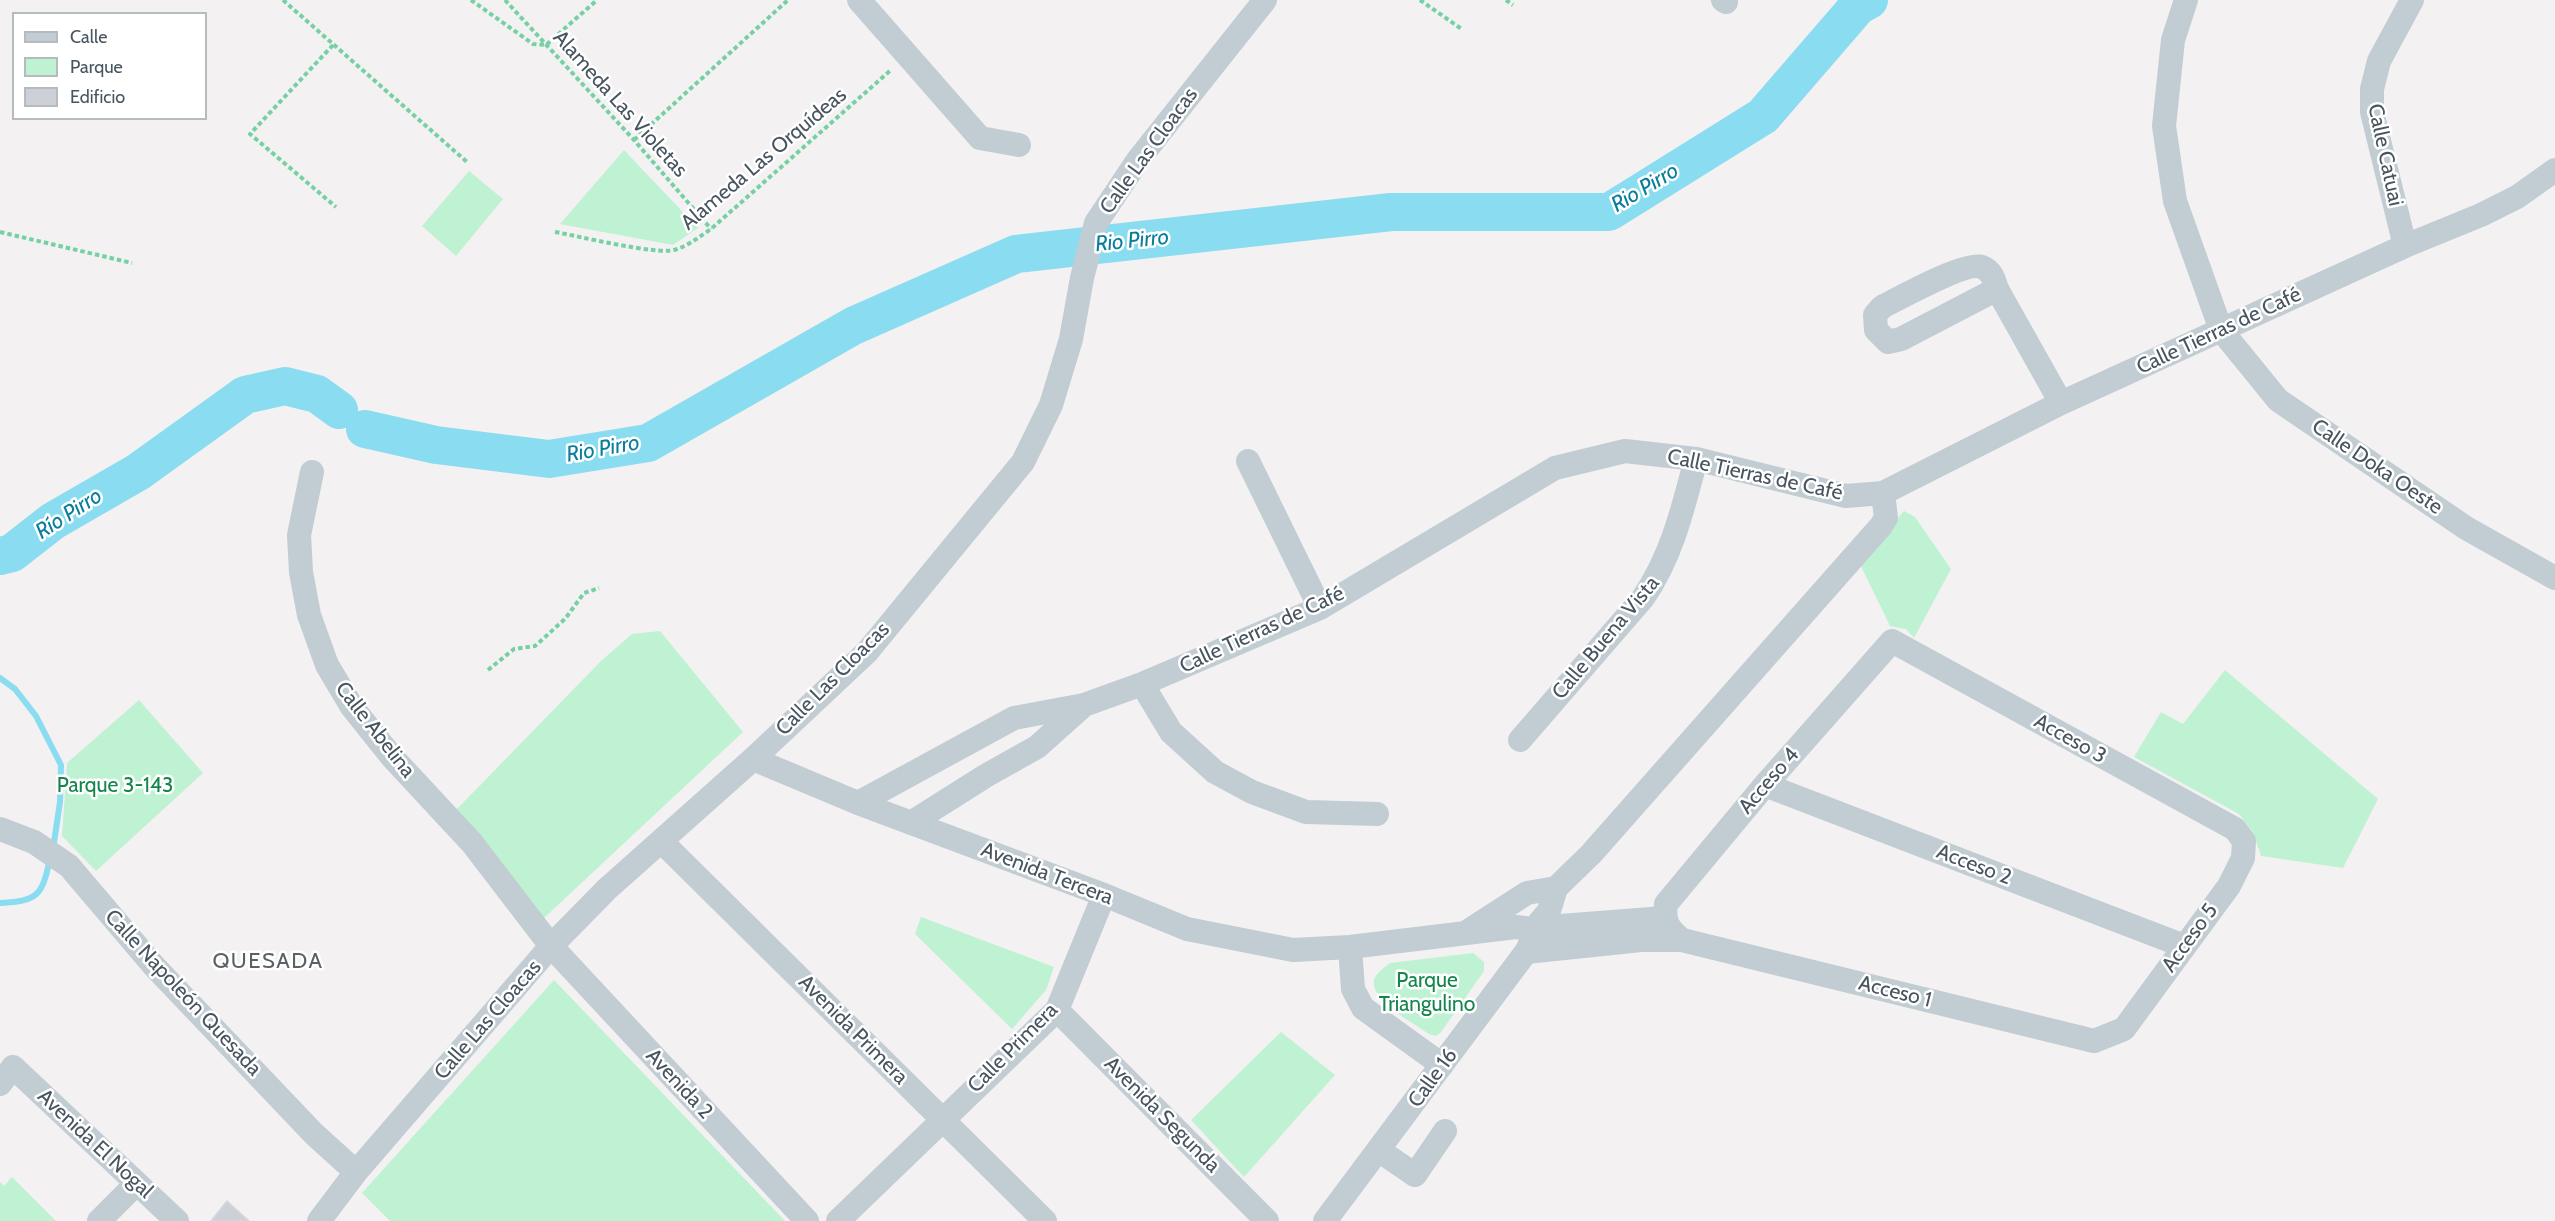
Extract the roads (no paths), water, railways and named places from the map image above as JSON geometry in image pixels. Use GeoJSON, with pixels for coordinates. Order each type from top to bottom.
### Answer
{"type":"FeatureCollection","features":[{"type":"Feature","properties":{"kind":"street"},"geometry":{"type":"LineString","coordinates":[[858,0],[980,138],[1019,145]]}},
{"type":"Feature","properties":{"kind":"street","name":"Calle Las Cloacas"},"geometry":{"type":"LineString","coordinates":[[319,1221],[356,1173],[551,946],[607,890],[753,759],[867,652],[1023,462],[1051,405],[1071,339],[1082,278],[1096,223],[1138,160],[1265,0]]}},
{"type":"Feature","properties":{"kind":"street","name":"Calle Doka Oeste"},"geometry":{"type":"LineString","coordinates":[[2186,0],[2173,40],[2164,126],[2175,201],[2222,330],[2278,400],[2466,528],[2555,578]]}},
{"type":"Feature","properties":{"kind":"street","name":"Calle Catuai"},"geometry":{"type":"LineString","coordinates":[[2405,246],[2372,112],[2372,89],[2379,61],[2412,0]]}},
{"type":"Feature","properties":{"kind":"street","name":"Calle Tierras de Café"},"geometry":{"type":"LineString","coordinates":[[858,803],[1014,718],[1084,705],[1142,684],[1320,608],[1555,468],[1625,451],[1696,459],[1846,496],[1883,493],[2061,403],[2405,246],[2481,215],[2517,197],[2555,170]]}},
{"type":"Feature","properties":{"kind":"street"},"geometry":{"type":"LineString","coordinates":[[1997,289],[1901,339],[1888,342],[1876,330],[1875,315],[1882,307],[1964,267],[1983,267],[1992,275],[1997,289],[2061,403]]}},
{"type":"Feature","properties":{"kind":"street","name":"Calle Buena Vista"},"geometry":{"type":"LineString","coordinates":[[1520,740],[1644,598],[1660,574],[1678,527],[1696,459]]}},
{"type":"Feature","properties":{"kind":"street"},"geometry":{"type":"LineString","coordinates":[[1248,461],[1320,608]]}},
{"type":"Feature","properties":{"kind":"street","name":"Calle Abelina"},"geometry":{"type":"LineString","coordinates":[[312,472],[299,535],[301,572],[309,615],[327,665],[352,707],[392,757],[471,843],[551,946]]}},
{"type":"Feature","properties":{"kind":"street"},"geometry":{"type":"LineString","coordinates":[[1462,934],[1527,893],[1556,888],[1599,845],[1881,526],[1887,511],[1883,493]]}},
{"type":"Feature","properties":{"kind":"street","name":"Acceso 4"},"geometry":{"type":"LineString","coordinates":[[1672,929],[1666,904],[1765,785],[1892,641]]}},
{"type":"Feature","properties":{"kind":"street","name":"Acceso 3"},"geometry":{"type":"LineString","coordinates":[[1892,641],[2235,829],[2244,841]]}},
{"type":"Feature","properties":{"kind":"street"},"geometry":{"type":"LineString","coordinates":[[1142,684],[1171,732],[1215,772],[1252,792],[1306,812],[1377,814]]}},
{"type":"Feature","properties":{"kind":"street","name":"Calle Tierras de Café"},"geometry":{"type":"LineString","coordinates":[[911,823],[987,775],[1037,747],[1084,705]]}},
{"type":"Feature","properties":{"kind":"street","name":"Avenida Tercera"},"geometry":{"type":"LineString","coordinates":[[753,759],[858,803],[1104,895],[1187,929],[1293,950],[1350,947],[1516,927],[1525,928],[1529,942]]}},
{"type":"Feature","properties":{"kind":"street","name":"Acceso 2"},"geometry":{"type":"LineString","coordinates":[[1765,785],[2184,946]]}},
{"type":"Feature","properties":{"kind":"street","name":"Calle Napoleón Quesada"},"geometry":{"type":"LineString","coordinates":[[0,829],[34,842],[69,866],[154,966],[314,1134],[356,1173]]}},
{"type":"Feature","properties":{"kind":"street","name":"Avenida Primera"},"geometry":{"type":"LineString","coordinates":[[661,840],[1045,1221]]}},
{"type":"Feature","properties":{"kind":"street","name":"Acceso 5"},"geometry":{"type":"LineString","coordinates":[[2124,1029],[2229,885],[2243,858],[2244,841]]}},
{"type":"Feature","properties":{"kind":"street","name":"Calle 16"},"geometry":{"type":"LineString","coordinates":[[1325,1221],[1380,1151],[1529,942],[1549,911],[1556,888]]}},
{"type":"Feature","properties":{"kind":"street","name":"Calle Primera"},"geometry":{"type":"LineString","coordinates":[[838,1221],[1057,1010],[1104,895]]}},
{"type":"Feature","properties":{"kind":"street","name":"Acceso 1"},"geometry":{"type":"LineString","coordinates":[[1529,942],[1630,941],[1672,929],[2094,1041],[2124,1029]]}},
{"type":"Feature","properties":{"kind":"street","name":"Avenida 2"},"geometry":{"type":"LineString","coordinates":[[551,946],[807,1221]]}},
{"type":"Feature","properties":{"kind":"street"},"geometry":{"type":"LineString","coordinates":[[1350,947],[1353,989],[1363,1008],[1442,1065]]}},
{"type":"Feature","properties":{"kind":"street","name":"Avenida Segunda"},"geometry":{"type":"LineString","coordinates":[[1057,1010],[1267,1221]]}},
{"type":"Feature","properties":{"kind":"street","name":"Avenida El Nogal"},"geometry":{"type":"LineString","coordinates":[[7,1075],[177,1221]]}},
{"type":"Feature","properties":{"kind":"street"},"geometry":{"type":"LineString","coordinates":[[1380,1151],[1414,1175],[1444,1131]]}},
{"type":"Feature","properties":{"kind":"street"},"geometry":{"type":"LineString","coordinates":[[99,1221],[136,1184]]}},
{"type":"Feature","properties":{"kind":"waterway","name":"Rio Pirro"},"geometry":{"type":"LineString","coordinates":[[365,429],[436,445],[549,459],[648,443],[853,326],[1016,254],[1391,212],[1609,212],[1763,116],[1858,6],[1869,0]]}},
{"type":"Feature","properties":{"kind":"waterway","name":"Rio Pirro"},"geometry":{"type":"LineString","coordinates":[[0,556],[12,553],[53,521],[138,472],[245,395],[285,386],[317,394],[339,410]]}},
{"type":"Feature","properties":{"kind":"waterway"},"geometry":{"type":"LineString","coordinates":[[0,678],[15,689],[36,716],[61,765],[60,802],[53,849]]}},
{"type":"Feature","properties":{"kind":"waterway"},"geometry":{"type":"LineString","coordinates":[[0,903],[23,900],[37,894],[44,881],[50,859]]}},
{"type":"Feature","properties":{"kind":"district","name":"QUESADA"},"geometry":{"type":"Point","coordinates":[268,962]}},
{"type":"Feature","properties":{"kind":"water label","name":"Río Pirro"},"geometry":{"type":"Point","coordinates":[69,514]}},
{"type":"Feature","properties":{"kind":"park label","name":"Parque 3-143"},"geometry":{"type":"Point","coordinates":[115,786]}},
{"type":"Feature","properties":{"kind":"park label","name":"Parque Triangulino"},"geometry":{"type":"Point","coordinates":[1427,993]}}]}
